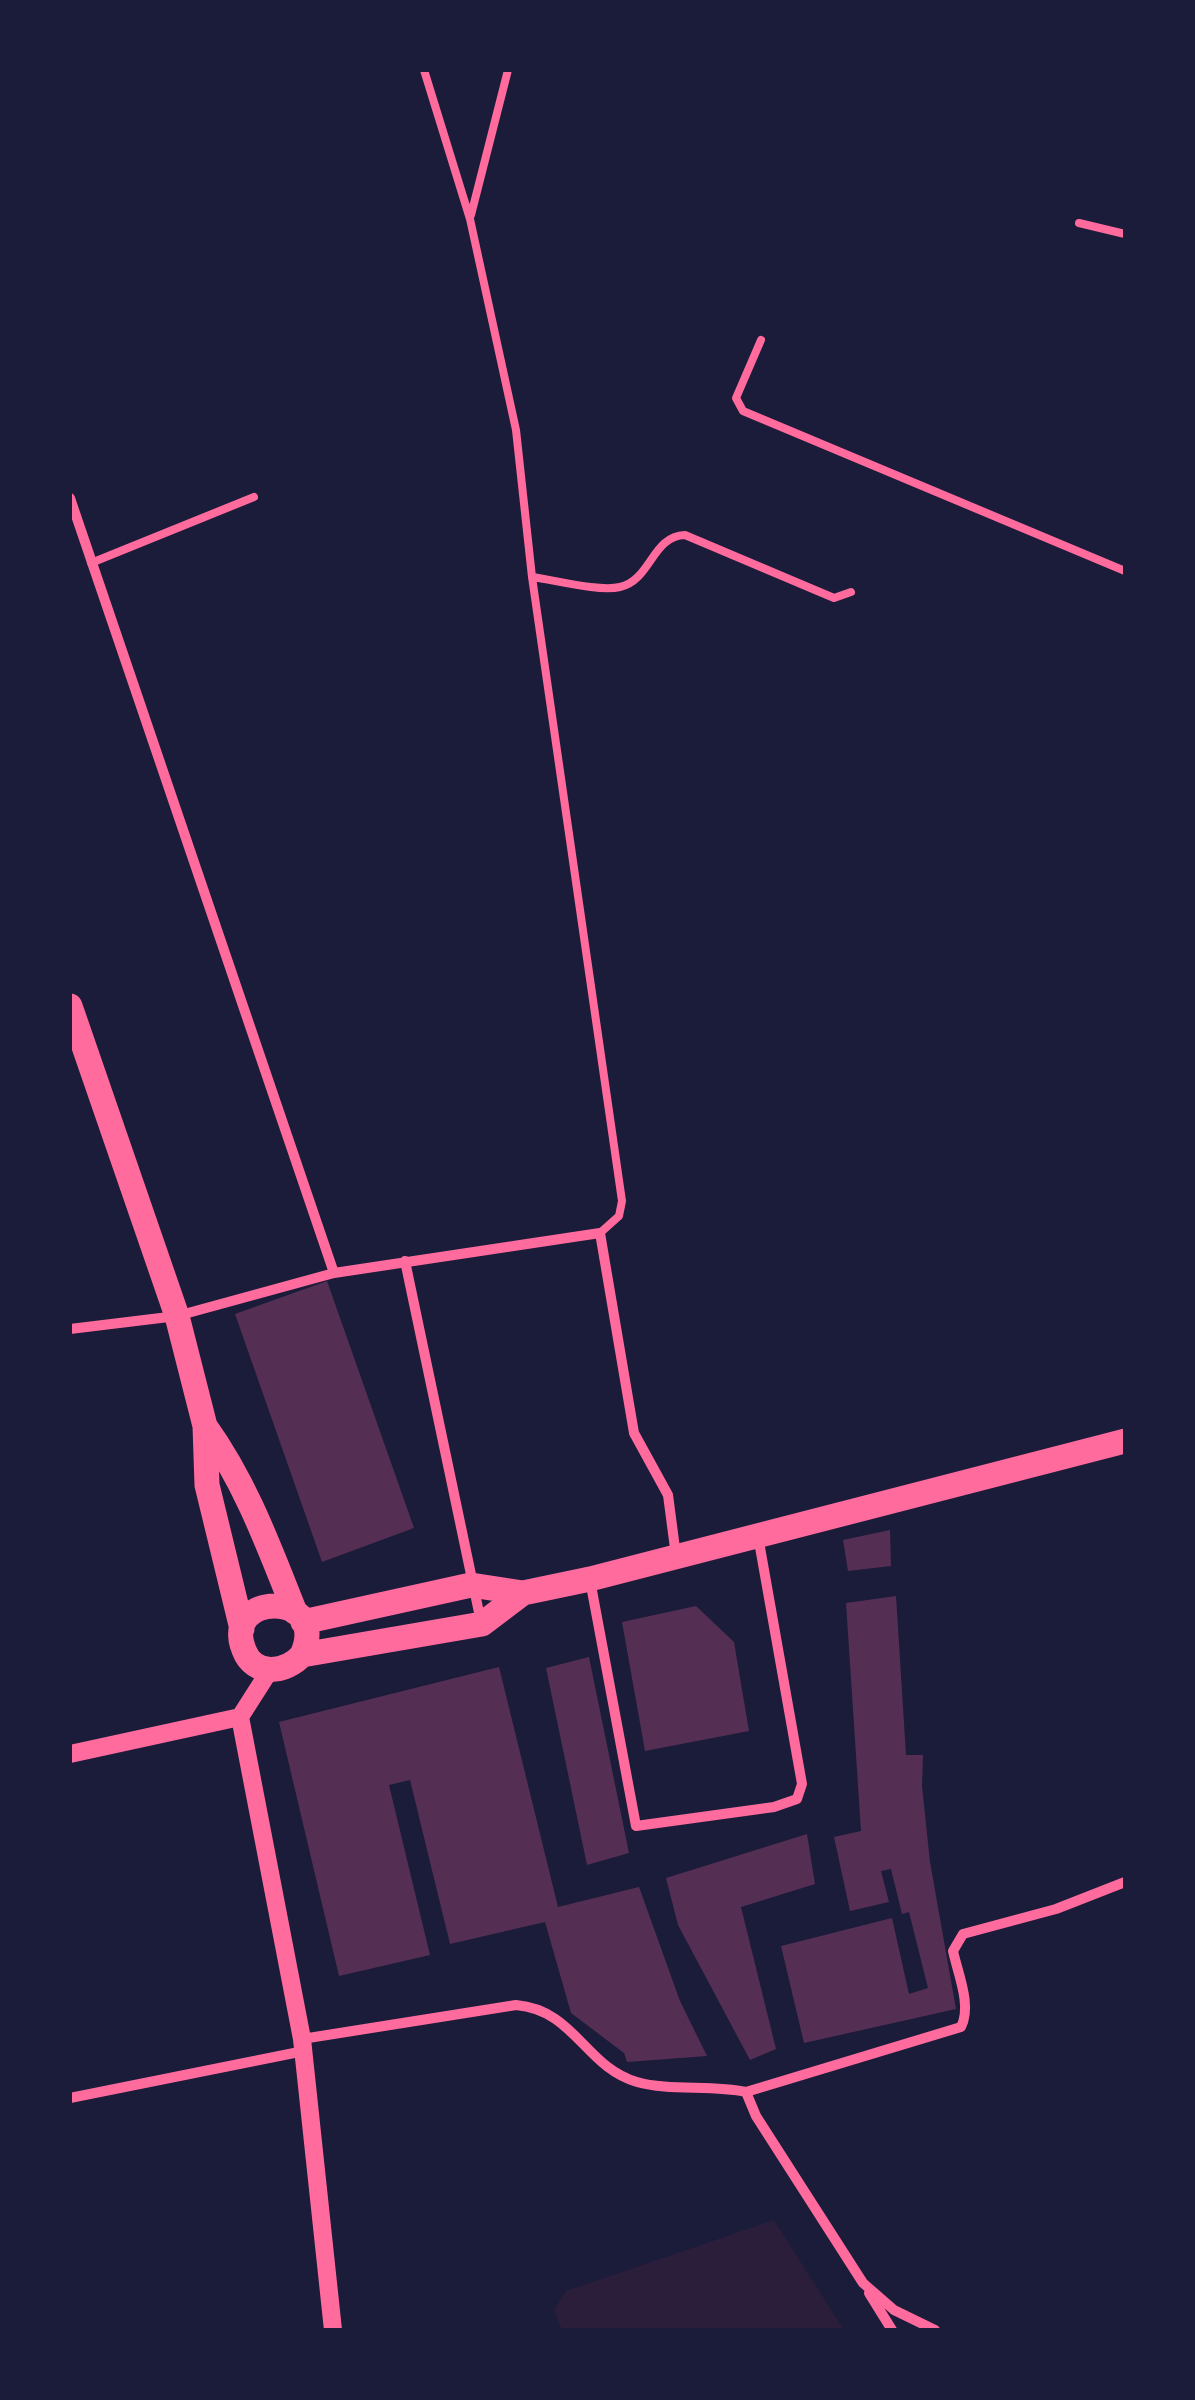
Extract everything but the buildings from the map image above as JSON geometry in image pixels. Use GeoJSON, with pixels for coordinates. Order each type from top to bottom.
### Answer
{"type":"FeatureCollection","features":[{"type":"Feature","properties":{"kind":"main road"},"geometry":{"type":"LineString","coordinates":[[70,1006],[177,1316],[206,1426],[207,1485],[242,1629]]}},
{"type":"Feature","properties":{"kind":"main road"},"geometry":{"type":"LineString","coordinates":[[206,1426],[238,1474],[299,1617],[307,1639],[302,1655]]}},
{"type":"Feature","properties":{"kind":"main road"},"geometry":{"type":"LineString","coordinates":[[523,1594],[482,1624],[302,1655],[288,1667],[270,1670],[246,1656],[241,1639],[246,1619],[264,1606],[274,1604],[299,1617],[471,1585],[523,1594],[1125,1441]]}},
{"type":"Feature","properties":{"kind":"street"},"geometry":{"type":"LineString","coordinates":[[70,498],[334,1273]]}},
{"type":"Feature","properties":{"kind":"street"},"geometry":{"type":"LineString","coordinates":[[70,1328],[177,1316],[334,1273],[600,1233],[634,1433],[668,1495],[676,1557]]}},
{"type":"Feature","properties":{"kind":"street"},"geometry":{"type":"LineString","coordinates":[[405,1262],[482,1624]]}},
{"type":"Feature","properties":{"kind":"street"},"geometry":{"type":"LineString","coordinates":[[590,1579],[636,1826],[774,1808],[797,1800],[802,1784],[758,1536]]}},
{"type":"Feature","properties":{"kind":"street"},"geometry":{"type":"LineString","coordinates":[[270,1670],[240,1717],[303,2045],[333,2330]]}},
{"type":"Feature","properties":{"kind":"street"},"geometry":{"type":"LineString","coordinates":[[70,1754],[240,1717]]}},
{"type":"Feature","properties":{"kind":"street"},"geometry":{"type":"LineString","coordinates":[[70,2098],[303,2045],[516,2005],[536,2006],[556,2016],[589,2052],[638,2082],[746,2092],[960,2027],[966,2018],[953,1952],[964,1934],[1056,1909],[1125,1882]]}},
{"type":"Feature","properties":{"kind":"street"},"geometry":{"type":"LineString","coordinates":[[746,2092],[756,2116],[892,2330]]}},
{"type":"Feature","properties":{"kind":"street"},"geometry":{"type":"LineString","coordinates":[[863,2284],[894,2310],[935,2330]]}},
{"type":"Feature","properties":{"kind":"lane"},"geometry":{"type":"LineString","coordinates":[[424,70],[470,219],[516,430],[532,578],[622,1201],[618,1216],[600,1233]]}},
{"type":"Feature","properties":{"kind":"lane"},"geometry":{"type":"LineString","coordinates":[[470,219],[508,70]]}},
{"type":"Feature","properties":{"kind":"lane"},"geometry":{"type":"LineString","coordinates":[[1079,223],[1125,234]]}},
{"type":"Feature","properties":{"kind":"lane"},"geometry":{"type":"LineString","coordinates":[[762,340],[736,398],[742,412],[1125,571]]}},
{"type":"Feature","properties":{"kind":"lane"},"geometry":{"type":"LineString","coordinates":[[91,563],[254,497]]}},
{"type":"Feature","properties":{"kind":"lane"},"geometry":{"type":"LineString","coordinates":[[532,578],[620,588],[638,578],[664,541],[686,535],[834,598],[851,592]]}},
{"type":"Feature","properties":{"kind":"shaded area"},"geometry":{"type":"Polygon","coordinates":[[[774,2220],[844,2330],[562,2330],[554,2310],[566,2291],[774,2220]]]}}]}
